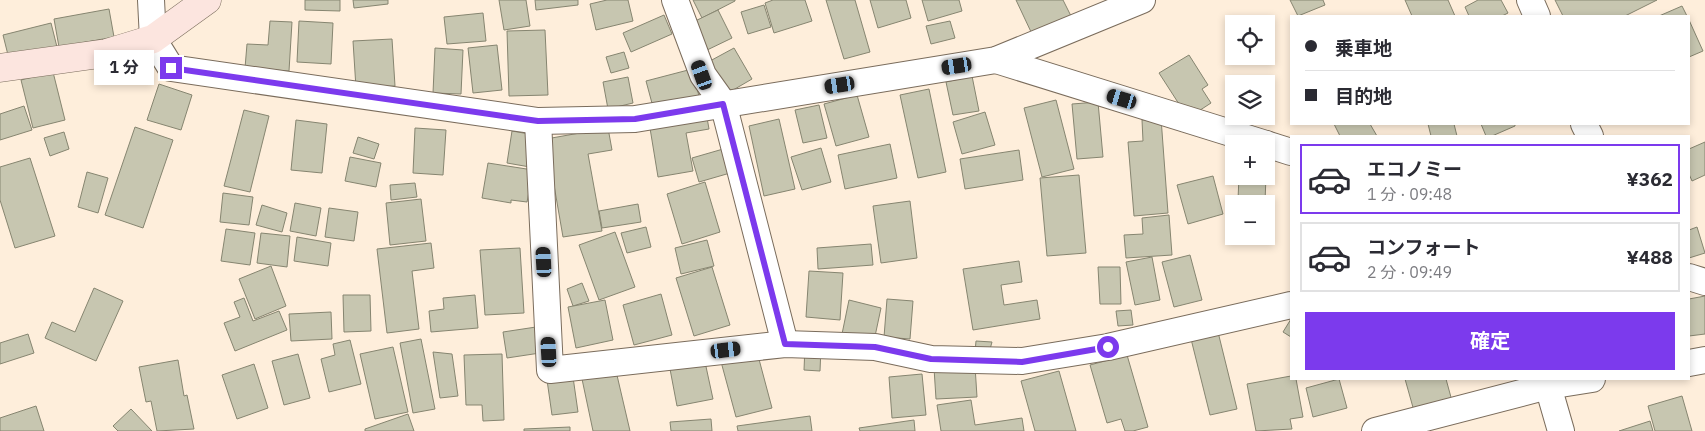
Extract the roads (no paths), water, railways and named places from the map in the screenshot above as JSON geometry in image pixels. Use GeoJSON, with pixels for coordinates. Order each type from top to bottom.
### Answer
{"type":"FeatureCollection","features":[{"type":"Feature","properties":{"kind":"main road"},"geometry":{"type":"LineString","coordinates":[[0,68],[107,53],[153,39],[207,0]]}},
{"type":"Feature","properties":{"kind":"street"},"geometry":{"type":"LineString","coordinates":[[151,0],[153,39],[171,68],[538,121],[635,119],[996,60],[1142,0]]}},
{"type":"Feature","properties":{"kind":"street"},"geometry":{"type":"LineString","coordinates":[[675,0],[702,75],[723,104],[785,344]]}},
{"type":"Feature","properties":{"kind":"street"},"geometry":{"type":"LineString","coordinates":[[1530,0],[1537,15]]}},
{"type":"Feature","properties":{"kind":"street"},"geometry":{"type":"LineString","coordinates":[[996,60],[1237,135]]}},
{"type":"Feature","properties":{"kind":"street"},"geometry":{"type":"LineString","coordinates":[[538,121],[550,370],[785,344],[875,347],[931,359],[1022,362],[1108,347],[1290,305]]}},
{"type":"Feature","properties":{"kind":"street"},"geometry":{"type":"LineString","coordinates":[[1275,147],[1290,152]]}},
{"type":"Feature","properties":{"kind":"street"},"geometry":{"type":"LineString","coordinates":[[1690,277],[1705,282]]}},
{"type":"Feature","properties":{"kind":"street"},"geometry":{"type":"LineString","coordinates":[[1690,363],[1705,360]]}},
{"type":"Feature","properties":{"kind":"street"},"geometry":{"type":"LineString","coordinates":[[1376,431],[1545,382],[1576,380]]}},
{"type":"Feature","properties":{"kind":"street"},"geometry":{"type":"LineString","coordinates":[[1545,382],[1560,431]]}}]}
